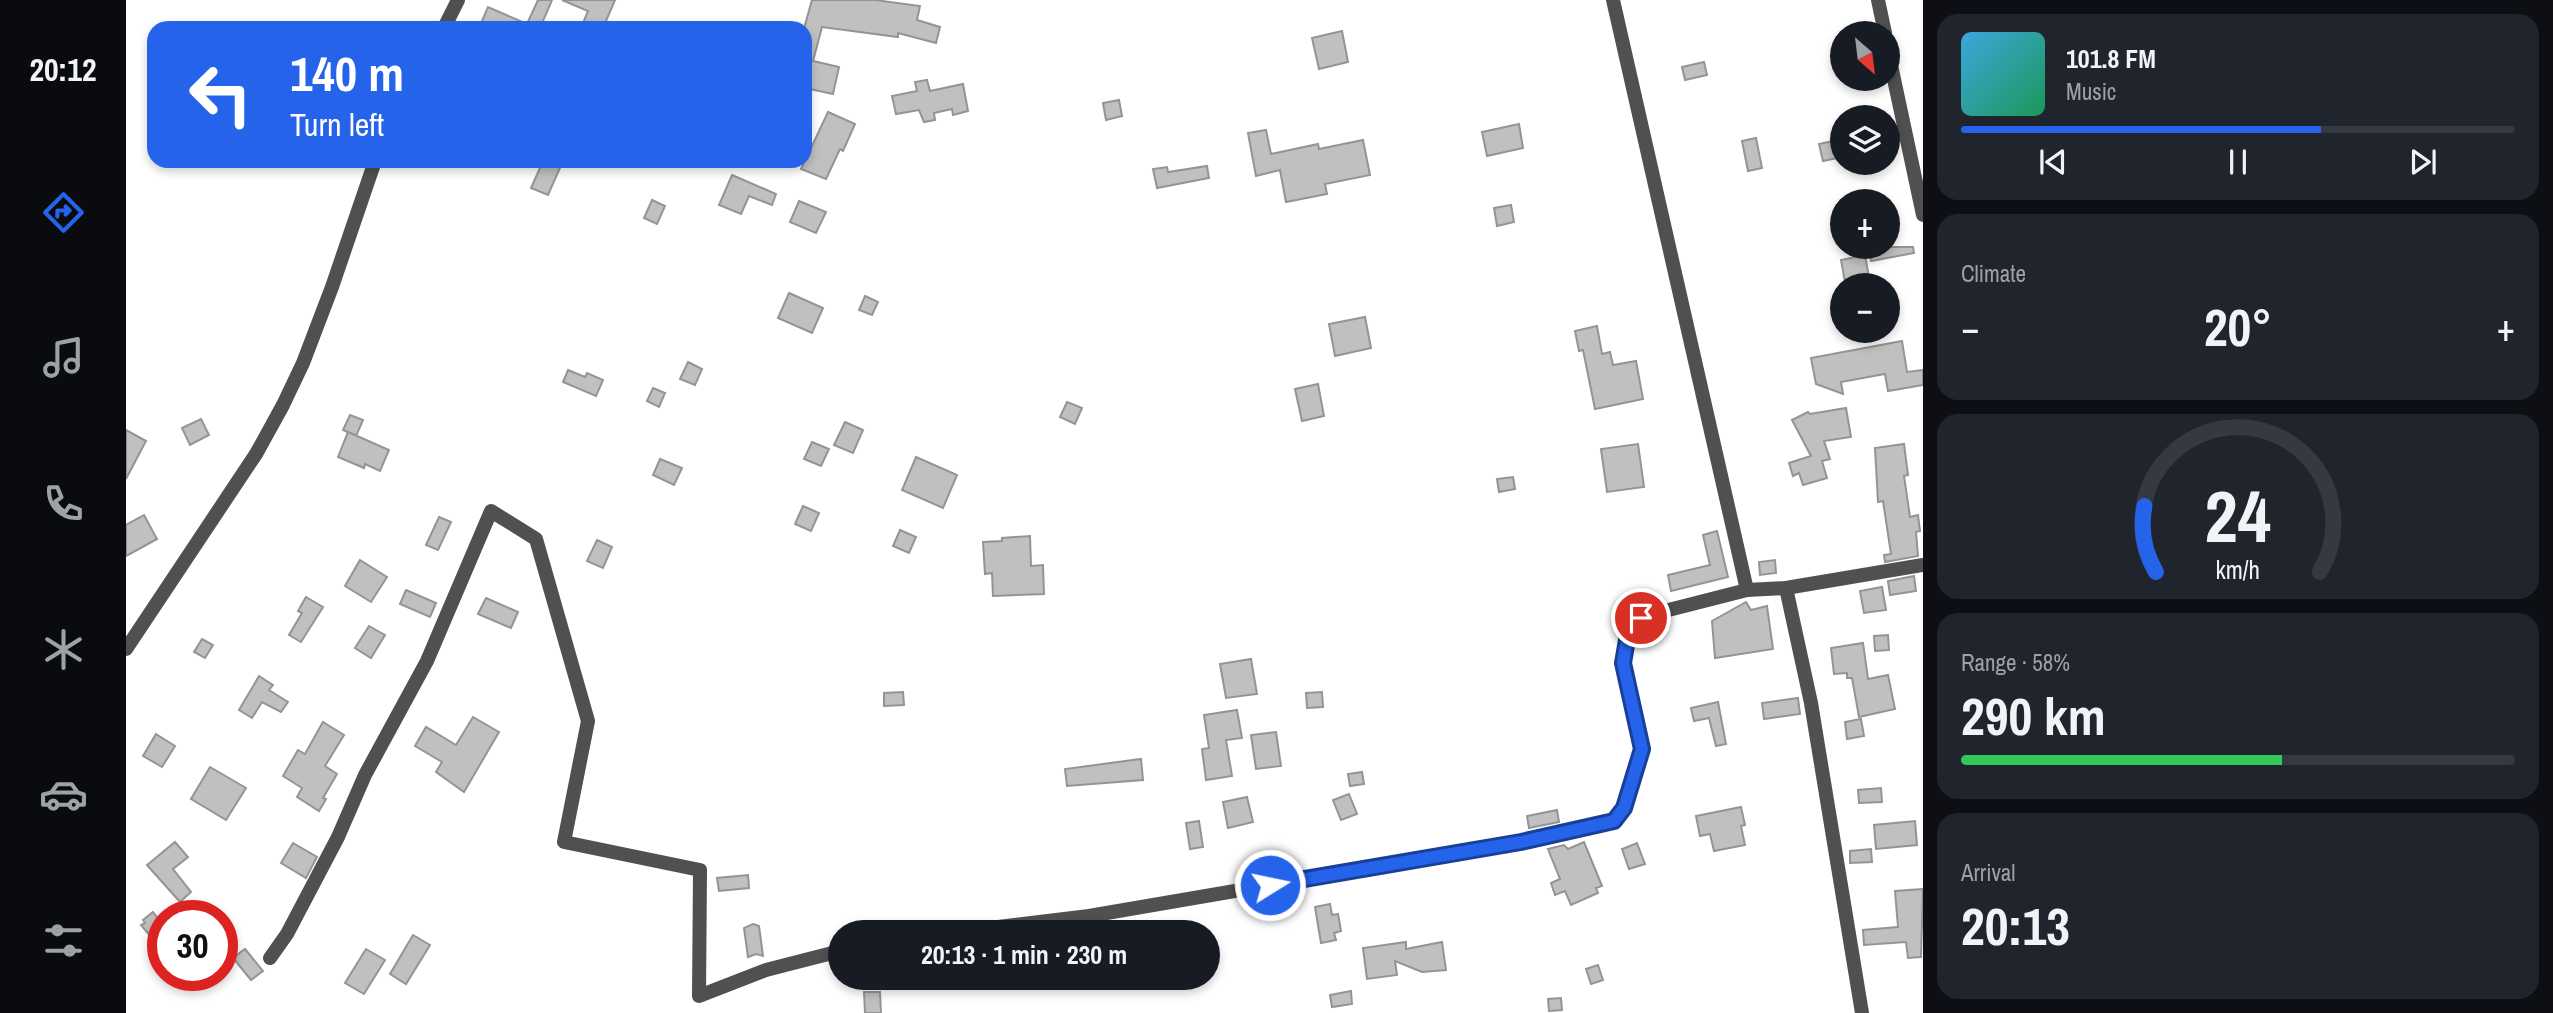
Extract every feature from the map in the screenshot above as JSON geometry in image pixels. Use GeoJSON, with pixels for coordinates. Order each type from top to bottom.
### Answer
{"type":"FeatureCollection","features":[{"type":"Feature","properties":{"kind":"street"},"geometry":{"type":"LineString","coordinates":[[448,21],[458,0]]}},
{"type":"Feature","properties":{"kind":"street"},"geometry":{"type":"LineString","coordinates":[[1613,0],[1747,590]]}},
{"type":"Feature","properties":{"kind":"street"},"geometry":{"type":"LineString","coordinates":[[1878,0],[1882,21]]}},
{"type":"Feature","properties":{"kind":"street"},"geometry":{"type":"LineString","coordinates":[[1897,91],[1923,215]]}},
{"type":"Feature","properties":{"kind":"street"},"geometry":{"type":"LineString","coordinates":[[126,649],[256,454],[283,405],[328,300],[373,168]]}},
{"type":"Feature","properties":{"kind":"street"},"geometry":{"type":"LineString","coordinates":[[270,958],[287,934],[338,837],[365,775],[427,662],[491,511],[536,539],[589,721],[564,842],[700,870],[699,996],[766,970],[828,954]]}},
{"type":"Feature","properties":{"kind":"street"},"geometry":{"type":"LineString","coordinates":[[1056,920],[1521,842],[1614,821],[1624,808],[1642,749],[1623,663],[1628,634],[1641,618],[1747,590],[1786,588],[1923,565]]}},
{"type":"Feature","properties":{"kind":"street"},"geometry":{"type":"LineString","coordinates":[[1786,588],[1811,703],[1862,1013]]}},
{"type":"Feature","properties":{"kind":"building"},"geometry":{"type":"Polygon","coordinates":[[[538,0],[552,0],[543,21],[528,21],[538,0]]]}},
{"type":"Feature","properties":{"kind":"building"},"geometry":{"type":"Polygon","coordinates":[[[562,0],[615,0],[606,21],[584,21],[588,11],[562,0]]]}},
{"type":"Feature","properties":{"kind":"building"},"geometry":{"type":"Polygon","coordinates":[[[812,0],[875,0],[920,6],[917,20],[940,27],[936,43],[898,33],[898,37],[822,27],[813,61],[839,67],[833,94],[812,90],[812,21],[806,21],[812,0]]]}},
{"type":"Feature","properties":{"kind":"building"},"geometry":{"type":"Polygon","coordinates":[[[488,7],[520,21],[482,21],[488,7]]]}},
{"type":"Feature","properties":{"kind":"building"},"geometry":{"type":"Polygon","coordinates":[[[1342,31],[1348,62],[1319,69],[1312,38],[1342,31]]]}},
{"type":"Feature","properties":{"kind":"building"},"geometry":{"type":"Polygon","coordinates":[[[1704,62],[1707,75],[1685,80],[1682,67],[1704,62]]]}},
{"type":"Feature","properties":{"kind":"building"},"geometry":{"type":"Polygon","coordinates":[[[927,80],[930,91],[963,84],[968,111],[953,115],[952,109],[934,113],[935,120],[924,122],[919,110],[896,114],[892,96],[917,91],[915,82],[927,80]]]}},
{"type":"Feature","properties":{"kind":"building"},"geometry":{"type":"Polygon","coordinates":[[[1119,100],[1122,116],[1106,120],[1103,103],[1119,100]]]}},
{"type":"Feature","properties":{"kind":"building"},"geometry":{"type":"Polygon","coordinates":[[[828,112],[855,124],[826,179],[801,169],[812,168],[812,146],[828,112]]]}},
{"type":"Feature","properties":{"kind":"building"},"geometry":{"type":"Polygon","coordinates":[[[1519,124],[1523,148],[1487,156],[1482,132],[1519,124]]]}},
{"type":"Feature","properties":{"kind":"building"},"geometry":{"type":"Polygon","coordinates":[[[1266,130],[1271,154],[1318,144],[1319,149],[1363,140],[1370,175],[1325,184],[1327,194],[1286,202],[1280,170],[1256,176],[1248,133],[1266,130]]]}},
{"type":"Feature","properties":{"kind":"building"},"geometry":{"type":"Polygon","coordinates":[[[1756,138],[1762,168],[1748,171],[1742,141],[1756,138]]]}},
{"type":"Feature","properties":{"kind":"building"},"geometry":{"type":"Polygon","coordinates":[[[1830,142],[1830,160],[1823,161],[1819,144],[1830,142]]]}},
{"type":"Feature","properties":{"kind":"building"},"geometry":{"type":"Polygon","coordinates":[[[1207,166],[1209,178],[1157,188],[1153,169],[1167,167],[1168,172],[1207,166]]]}},
{"type":"Feature","properties":{"kind":"building"},"geometry":{"type":"Polygon","coordinates":[[[540,168],[560,168],[548,195],[531,188],[540,168]]]}},
{"type":"Feature","properties":{"kind":"building"},"geometry":{"type":"Polygon","coordinates":[[[732,175],[776,194],[772,205],[749,196],[741,214],[719,205],[732,175]]]}},
{"type":"Feature","properties":{"kind":"building"},"geometry":{"type":"Polygon","coordinates":[[[652,200],[665,206],[657,224],[644,218],[652,200]]]}},
{"type":"Feature","properties":{"kind":"building"},"geometry":{"type":"Polygon","coordinates":[[[799,201],[826,212],[816,233],[790,222],[799,201]]]}},
{"type":"Feature","properties":{"kind":"building"},"geometry":{"type":"Polygon","coordinates":[[[1511,205],[1514,222],[1497,226],[1494,208],[1511,205]]]}},
{"type":"Feature","properties":{"kind":"building"},"geometry":{"type":"Polygon","coordinates":[[[1900,247],[1913,247],[1914,253],[1900,256],[1900,247]]]}},
{"type":"Feature","properties":{"kind":"building"},"geometry":{"type":"Polygon","coordinates":[[[1866,259],[1868,273],[1843,273],[1841,260],[1866,259]]]}},
{"type":"Feature","properties":{"kind":"building"},"geometry":{"type":"Polygon","coordinates":[[[789,293],[823,308],[812,333],[778,318],[789,293]]]}},
{"type":"Feature","properties":{"kind":"building"},"geometry":{"type":"Polygon","coordinates":[[[865,296],[878,302],[872,315],[859,310],[865,296]]]}},
{"type":"Feature","properties":{"kind":"building"},"geometry":{"type":"Polygon","coordinates":[[[1365,317],[1371,348],[1335,356],[1329,324],[1365,317]]]}},
{"type":"Feature","properties":{"kind":"building"},"geometry":{"type":"Polygon","coordinates":[[[1597,326],[1602,354],[1610,352],[1613,365],[1636,361],[1643,399],[1595,409],[1583,350],[1579,351],[1575,331],[1597,326]]]}},
{"type":"Feature","properties":{"kind":"building"},"geometry":{"type":"Polygon","coordinates":[[[1900,341],[1907,372],[1923,370],[1923,385],[1888,391],[1885,374],[1841,382],[1843,394],[1816,384],[1811,358],[1900,341]]]}},
{"type":"Feature","properties":{"kind":"building"},"geometry":{"type":"Polygon","coordinates":[[[688,362],[702,369],[695,385],[680,379],[688,362]]]}},
{"type":"Feature","properties":{"kind":"building"},"geometry":{"type":"Polygon","coordinates":[[[568,370],[585,377],[587,373],[603,380],[596,396],[563,382],[568,370]]]}},
{"type":"Feature","properties":{"kind":"building"},"geometry":{"type":"Polygon","coordinates":[[[1318,384],[1324,416],[1302,421],[1295,389],[1318,384]]]}},
{"type":"Feature","properties":{"kind":"building"},"geometry":{"type":"Polygon","coordinates":[[[653,388],[665,393],[659,407],[647,401],[653,388]]]}},
{"type":"Feature","properties":{"kind":"building"},"geometry":{"type":"Polygon","coordinates":[[[1067,402],[1082,408],[1075,424],[1060,417],[1067,402]]]}},
{"type":"Feature","properties":{"kind":"building"},"geometry":{"type":"Polygon","coordinates":[[[1846,408],[1851,437],[1824,441],[1830,459],[1822,461],[1827,478],[1803,485],[1799,473],[1793,476],[1789,463],[1811,456],[1792,420],[1808,412],[1810,414],[1846,408]]]}},
{"type":"Feature","properties":{"kind":"building"},"geometry":{"type":"Polygon","coordinates":[[[350,415],[363,420],[356,436],[343,430],[350,415]]]}},
{"type":"Feature","properties":{"kind":"building"},"geometry":{"type":"Polygon","coordinates":[[[201,419],[209,435],[190,445],[182,428],[201,419]]]}},
{"type":"Feature","properties":{"kind":"building"},"geometry":{"type":"Polygon","coordinates":[[[845,422],[863,430],[853,453],[834,445],[845,422]]]}},
{"type":"Feature","properties":{"kind":"building"},"geometry":{"type":"Polygon","coordinates":[[[126,430],[146,441],[126,479],[126,430]]]}},
{"type":"Feature","properties":{"kind":"building"},"geometry":{"type":"Polygon","coordinates":[[[348,432],[389,450],[380,471],[365,464],[364,468],[338,457],[348,432]]]}},
{"type":"Feature","properties":{"kind":"building"},"geometry":{"type":"Polygon","coordinates":[[[812,442],[829,449],[821,466],[804,459],[812,442]]]}},
{"type":"Feature","properties":{"kind":"building"},"geometry":{"type":"Polygon","coordinates":[[[1638,444],[1644,487],[1607,492],[1601,449],[1638,444]]]}},
{"type":"Feature","properties":{"kind":"building"},"geometry":{"type":"Polygon","coordinates":[[[1904,444],[1908,475],[1904,476],[1910,517],[1918,515],[1920,531],[1916,532],[1918,556],[1885,562],[1884,555],[1891,554],[1883,501],[1878,502],[1875,448],[1904,444]]]}},
{"type":"Feature","properties":{"kind":"building"},"geometry":{"type":"Polygon","coordinates":[[[916,457],[957,475],[943,508],[902,490],[916,457]]]}},
{"type":"Feature","properties":{"kind":"building"},"geometry":{"type":"Polygon","coordinates":[[[660,459],[682,468],[674,485],[653,475],[660,459]]]}},
{"type":"Feature","properties":{"kind":"building"},"geometry":{"type":"Polygon","coordinates":[[[1513,477],[1515,489],[1499,492],[1497,479],[1513,477]]]}},
{"type":"Feature","properties":{"kind":"building"},"geometry":{"type":"Polygon","coordinates":[[[803,506],[819,513],[811,531],[795,524],[803,506]]]}},
{"type":"Feature","properties":{"kind":"building"},"geometry":{"type":"Polygon","coordinates":[[[144,515],[157,539],[126,556],[126,525],[144,515]]]}},
{"type":"Feature","properties":{"kind":"building"},"geometry":{"type":"Polygon","coordinates":[[[439,517],[451,522],[438,550],[426,545],[439,517]]]}},
{"type":"Feature","properties":{"kind":"building"},"geometry":{"type":"Polygon","coordinates":[[[900,530],[916,537],[909,553],[893,546],[900,530]]]}},
{"type":"Feature","properties":{"kind":"building"},"geometry":{"type":"Polygon","coordinates":[[[1717,531],[1728,577],[1671,591],[1668,575],[1710,565],[1703,535],[1717,531]]]}},
{"type":"Feature","properties":{"kind":"building"},"geometry":{"type":"Polygon","coordinates":[[[1030,536],[1031,566],[1043,565],[1044,594],[993,596],[992,573],[985,574],[983,542],[1030,536]]]}},
{"type":"Feature","properties":{"kind":"building"},"geometry":{"type":"Polygon","coordinates":[[[597,540],[612,547],[603,568],[587,561],[597,540]]]}},
{"type":"Feature","properties":{"kind":"building"},"geometry":{"type":"Polygon","coordinates":[[[360,560],[387,577],[371,602],[345,586],[360,560]]]}},
{"type":"Feature","properties":{"kind":"building"},"geometry":{"type":"Polygon","coordinates":[[[1775,560],[1776,573],[1760,575],[1759,562],[1775,560]]]}},
{"type":"Feature","properties":{"kind":"building"},"geometry":{"type":"Polygon","coordinates":[[[1914,576],[1916,591],[1890,595],[1888,581],[1914,576]]]}},
{"type":"Feature","properties":{"kind":"building"},"geometry":{"type":"Polygon","coordinates":[[[1882,587],[1886,610],[1864,613],[1860,591],[1882,587]]]}},
{"type":"Feature","properties":{"kind":"building"},"geometry":{"type":"Polygon","coordinates":[[[406,590],[436,603],[430,617],[400,604],[406,590]]]}},
{"type":"Feature","properties":{"kind":"building"},"geometry":{"type":"Polygon","coordinates":[[[306,597],[323,607],[301,642],[289,635],[302,613],[298,611],[306,597]]]}},
{"type":"Feature","properties":{"kind":"building"},"geometry":{"type":"Polygon","coordinates":[[[486,598],[518,612],[511,628],[478,614],[486,598]]]}},
{"type":"Feature","properties":{"kind":"building"},"geometry":{"type":"Polygon","coordinates":[[[1746,602],[1751,610],[1767,606],[1773,649],[1715,658],[1712,621],[1746,602]]]}},
{"type":"Feature","properties":{"kind":"building"},"geometry":{"type":"Polygon","coordinates":[[[369,626],[385,635],[371,658],[355,648],[369,626]]]}},
{"type":"Feature","properties":{"kind":"building"},"geometry":{"type":"Polygon","coordinates":[[[1888,635],[1889,650],[1875,651],[1874,636],[1888,635]]]}},
{"type":"Feature","properties":{"kind":"building"},"geometry":{"type":"Polygon","coordinates":[[[202,639],[213,645],[205,658],[194,652],[202,639]]]}},
{"type":"Feature","properties":{"kind":"building"},"geometry":{"type":"Polygon","coordinates":[[[1863,643],[1868,679],[1888,675],[1895,709],[1859,717],[1852,678],[1847,678],[1847,673],[1834,674],[1831,648],[1863,643]]]}},
{"type":"Feature","properties":{"kind":"building"},"geometry":{"type":"Polygon","coordinates":[[[1251,659],[1257,694],[1226,698],[1220,664],[1251,659]]]}},
{"type":"Feature","properties":{"kind":"building"},"geometry":{"type":"Polygon","coordinates":[[[259,676],[273,685],[269,690],[288,702],[281,712],[262,702],[252,718],[239,710],[259,676]]]}},
{"type":"Feature","properties":{"kind":"building"},"geometry":{"type":"Polygon","coordinates":[[[903,692],[904,705],[884,706],[884,693],[903,692]]]}},
{"type":"Feature","properties":{"kind":"building"},"geometry":{"type":"Polygon","coordinates":[[[1322,692],[1323,707],[1307,708],[1306,693],[1322,692]]]}},
{"type":"Feature","properties":{"kind":"building"},"geometry":{"type":"Polygon","coordinates":[[[1798,698],[1800,714],[1764,719],[1762,703],[1798,698]]]}},
{"type":"Feature","properties":{"kind":"building"},"geometry":{"type":"Polygon","coordinates":[[[1718,702],[1726,744],[1716,746],[1709,718],[1694,721],[1691,708],[1718,702]]]}},
{"type":"Feature","properties":{"kind":"building"},"geometry":{"type":"Polygon","coordinates":[[[1237,710],[1242,738],[1226,740],[1232,776],[1206,780],[1202,749],[1209,748],[1204,715],[1237,710]]]}},
{"type":"Feature","properties":{"kind":"building"},"geometry":{"type":"Polygon","coordinates":[[[473,717],[499,732],[464,792],[436,772],[442,762],[415,746],[426,727],[456,745],[473,717]]]}},
{"type":"Feature","properties":{"kind":"building"},"geometry":{"type":"Polygon","coordinates":[[[1861,719],[1864,736],[1847,739],[1845,722],[1861,719]]]}},
{"type":"Feature","properties":{"kind":"building"},"geometry":{"type":"Polygon","coordinates":[[[323,722],[344,735],[325,766],[337,774],[319,811],[297,797],[302,788],[283,776],[298,750],[305,754],[323,722]]]}},
{"type":"Feature","properties":{"kind":"building"},"geometry":{"type":"Polygon","coordinates":[[[1276,732],[1281,766],[1256,769],[1251,735],[1276,732]]]}},
{"type":"Feature","properties":{"kind":"building"},"geometry":{"type":"Polygon","coordinates":[[[156,734],[175,746],[162,767],[143,756],[156,734]]]}},
{"type":"Feature","properties":{"kind":"building"},"geometry":{"type":"Polygon","coordinates":[[[1141,759],[1143,780],[1067,786],[1065,769],[1141,759]]]}},
{"type":"Feature","properties":{"kind":"building"},"geometry":{"type":"Polygon","coordinates":[[[210,767],[246,788],[226,820],[191,799],[210,767]]]}},
{"type":"Feature","properties":{"kind":"building"},"geometry":{"type":"Polygon","coordinates":[[[1362,772],[1364,784],[1350,786],[1348,774],[1362,772]]]}},
{"type":"Feature","properties":{"kind":"building"},"geometry":{"type":"Polygon","coordinates":[[[1881,788],[1882,802],[1859,803],[1858,790],[1881,788]]]}},
{"type":"Feature","properties":{"kind":"building"},"geometry":{"type":"Polygon","coordinates":[[[1349,794],[1357,814],[1341,820],[1333,800],[1349,794]]]}},
{"type":"Feature","properties":{"kind":"building"},"geometry":{"type":"Polygon","coordinates":[[[1247,797],[1253,822],[1228,828],[1223,802],[1247,797]]]}},
{"type":"Feature","properties":{"kind":"building"},"geometry":{"type":"Polygon","coordinates":[[[1741,807],[1745,845],[1714,851],[1710,834],[1700,836],[1696,816],[1741,807]]]}},
{"type":"Feature","properties":{"kind":"building"},"geometry":{"type":"Polygon","coordinates":[[[1557,810],[1559,822],[1529,828],[1527,816],[1557,810]]]}},
{"type":"Feature","properties":{"kind":"building"},"geometry":{"type":"Polygon","coordinates":[[[1199,821],[1203,847],[1190,849],[1186,823],[1199,821]]]}},
{"type":"Feature","properties":{"kind":"building"},"geometry":{"type":"Polygon","coordinates":[[[1915,821],[1917,845],[1876,849],[1874,825],[1915,821]]]}},
{"type":"Feature","properties":{"kind":"building"},"geometry":{"type":"Polygon","coordinates":[[[175,842],[188,857],[173,869],[191,892],[182,900],[178,900],[147,865],[175,842]]]}},
{"type":"Feature","properties":{"kind":"building"},"geometry":{"type":"Polygon","coordinates":[[[1584,842],[1602,886],[1596,888],[1598,893],[1571,905],[1565,891],[1555,895],[1551,883],[1560,879],[1548,849],[1564,845],[1568,849],[1584,842]]]}},
{"type":"Feature","properties":{"kind":"building"},"geometry":{"type":"Polygon","coordinates":[[[293,843],[317,857],[306,878],[281,863],[293,843]]]}},
{"type":"Feature","properties":{"kind":"building"},"geometry":{"type":"Polygon","coordinates":[[[1637,843],[1645,864],[1629,869],[1622,849],[1637,843]]]}},
{"type":"Feature","properties":{"kind":"building"},"geometry":{"type":"Polygon","coordinates":[[[1871,849],[1872,862],[1850,863],[1850,851],[1871,849]]]}},
{"type":"Feature","properties":{"kind":"building"},"geometry":{"type":"Polygon","coordinates":[[[748,875],[749,888],[719,891],[717,878],[748,875]]]}},
{"type":"Feature","properties":{"kind":"building"},"geometry":{"type":"Polygon","coordinates":[[[1923,889],[1921,957],[1908,958],[1906,942],[1864,945],[1863,930],[1898,927],[1895,891],[1923,889]]]}},
{"type":"Feature","properties":{"kind":"building"},"geometry":{"type":"Polygon","coordinates":[[[1330,904],[1332,915],[1338,914],[1341,931],[1334,933],[1336,940],[1321,943],[1315,907],[1330,904]]]}},
{"type":"Feature","properties":{"kind":"building"},"geometry":{"type":"Polygon","coordinates":[[[147,917],[147,932],[141,925],[145,923],[143,920],[147,917]]]}},
{"type":"Feature","properties":{"kind":"building"},"geometry":{"type":"Polygon","coordinates":[[[753,924],[759,926],[763,956],[756,954],[748,957],[744,928],[753,924]]]}},
{"type":"Feature","properties":{"kind":"building"},"geometry":{"type":"Polygon","coordinates":[[[413,935],[430,945],[406,984],[390,974],[413,935]]]}},
{"type":"Feature","properties":{"kind":"building"},"geometry":{"type":"Polygon","coordinates":[[[1406,942],[1406,949],[1442,942],[1446,970],[1422,972],[1395,961],[1397,975],[1367,979],[1363,948],[1406,942]]]}},
{"type":"Feature","properties":{"kind":"building"},"geometry":{"type":"Polygon","coordinates":[[[245,949],[263,971],[251,980],[238,964],[238,954],[245,949]]]}},
{"type":"Feature","properties":{"kind":"building"},"geometry":{"type":"Polygon","coordinates":[[[366,949],[385,960],[364,994],[345,983],[366,949]]]}},
{"type":"Feature","properties":{"kind":"building"},"geometry":{"type":"Polygon","coordinates":[[[1598,965],[1603,980],[1591,984],[1586,969],[1598,965]]]}},
{"type":"Feature","properties":{"kind":"building"},"geometry":{"type":"Polygon","coordinates":[[[1351,991],[1352,1004],[1332,1007],[1330,995],[1351,991]]]}},
{"type":"Feature","properties":{"kind":"building"},"geometry":{"type":"Polygon","coordinates":[[[864,992],[880,992],[881,1013],[865,1013],[864,992]]]}},
{"type":"Feature","properties":{"kind":"building"},"geometry":{"type":"Polygon","coordinates":[[[1561,998],[1562,1010],[1549,1011],[1548,999],[1561,998]]]}},
{"type":"Feature","properties":{"kind":"route"},"geometry":{"type":"LineString","coordinates":[[1270,885],[1521,842],[1614,821],[1624,808],[1642,749],[1623,663],[1628,634],[1641,618]]}}]}
